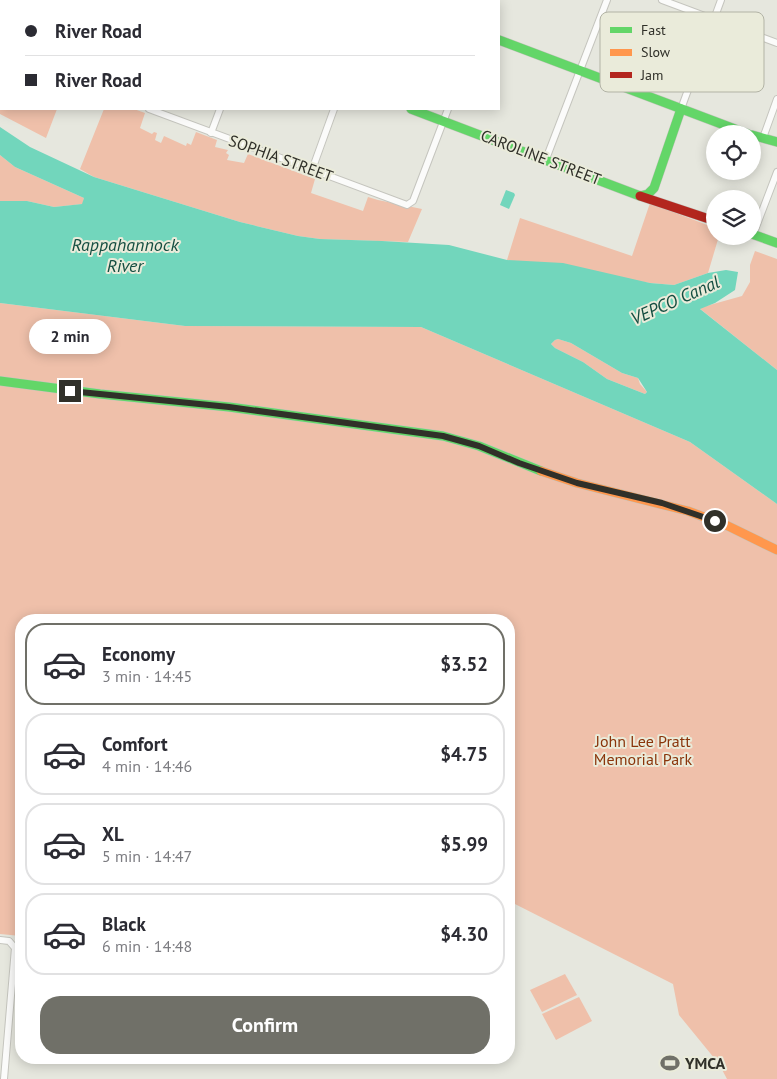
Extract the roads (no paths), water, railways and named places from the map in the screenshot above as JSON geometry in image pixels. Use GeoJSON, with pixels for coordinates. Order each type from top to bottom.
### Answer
{"type":"FeatureCollection","features":[{"type":"Feature","properties":{"kind":"street"},"geometry":{"type":"LineString","coordinates":[[602,12],[607,0]]}},
{"type":"Feature","properties":{"kind":"street"},"geometry":{"type":"LineString","coordinates":[[662,0],[695,12]]}},
{"type":"Feature","properties":{"kind":"street"},"geometry":{"type":"LineString","coordinates":[[717,12],[721,0]]}},
{"type":"Feature","properties":{"kind":"street"},"geometry":{"type":"LineString","coordinates":[[546,159],[600,18]]}},
{"type":"Feature","properties":{"kind":"street"},"geometry":{"type":"LineString","coordinates":[[764,38],[777,43]]}},
{"type":"Feature","properties":{"kind":"street"},"geometry":{"type":"LineString","coordinates":[[500,40],[600,79]]}},
{"type":"Feature","properties":{"kind":"street"},"geometry":{"type":"LineString","coordinates":[[636,92],[725,125]]}},
{"type":"Feature","properties":{"kind":"street"},"geometry":{"type":"LineString","coordinates":[[640,196],[654,188],[687,92]]}},
{"type":"Feature","properties":{"kind":"street"},"geometry":{"type":"LineString","coordinates":[[777,100],[763,138],[777,142]]}},
{"type":"Feature","properties":{"kind":"street","name":"SOPHIA STREET"},"geometry":{"type":"LineString","coordinates":[[151,110],[408,205],[413,201],[443,121]]}},
{"type":"Feature","properties":{"kind":"street"},"geometry":{"type":"LineString","coordinates":[[211,133],[220,110]]}},
{"type":"Feature","properties":{"kind":"street"},"geometry":{"type":"LineString","coordinates":[[312,170],[334,110]]}},
{"type":"Feature","properties":{"kind":"street","name":"CAROLINE STREET"},"geometry":{"type":"LineString","coordinates":[[414,110],[640,196],[706,218]]}},
{"type":"Feature","properties":{"kind":"street"},"geometry":{"type":"LineString","coordinates":[[443,121],[448,110]]}},
{"type":"Feature","properties":{"kind":"street"},"geometry":{"type":"LineString","coordinates":[[674,130],[684,116],[696,114]]}},
{"type":"Feature","properties":{"kind":"street"},"geometry":{"type":"LineString","coordinates":[[761,213],[777,172]]}},
{"type":"Feature","properties":{"kind":"street","name":"CAROLINE STREET"},"geometry":{"type":"LineString","coordinates":[[654,188],[655,195],[670,205]]}},
{"type":"Feature","properties":{"kind":"street"},"geometry":{"type":"LineString","coordinates":[[761,237],[777,243]]}},
{"type":"Feature","properties":{"kind":"street"},"geometry":{"type":"LineString","coordinates":[[0,381],[80,392],[229,407],[443,436],[479,446],[519,463],[577,483],[688,511],[736,530],[777,550]]}},
{"type":"Feature","properties":{"kind":"street"},"geometry":{"type":"LineString","coordinates":[[0,940],[9,941],[15,948],[4,1079]]}},
{"type":"Feature","properties":{"kind":"water","name":"Rappahannock River"},"geometry":{"type":"Polygon","coordinates":[[[0,127],[30,147],[94,177],[240,222],[298,236],[320,239],[449,245],[507,260],[563,263],[650,283],[674,285],[708,273],[726,270],[738,272],[735,290],[715,303],[700,309],[777,370],[777,504],[690,442],[421,327],[185,326],[0,303],[0,201],[27,201],[54,207],[82,204],[84,198],[15,167],[0,155],[0,127]],[[558,339],[551,344],[555,348],[583,362],[607,379],[645,394],[647,392],[638,378],[622,373],[571,343],[558,339]]]}},
{"type":"Feature","properties":{"kind":"water"},"geometry":{"type":"Polygon","coordinates":[[[506,190],[515,195],[509,209],[500,205],[506,190]]]}},
{"type":"Feature","properties":{"kind":"place","name":"YMCA"},"geometry":{"type":"Point","coordinates":[670,1063]}},
{"type":"Feature","properties":{"kind":"water label","name":"VEPCO Canal"},"geometry":{"type":"Point","coordinates":[675,300]}},
{"type":"Feature","properties":{"kind":"park label","name":"John Lee Pratt Memorial Park"},"geometry":{"type":"Point","coordinates":[643,750]}}]}
